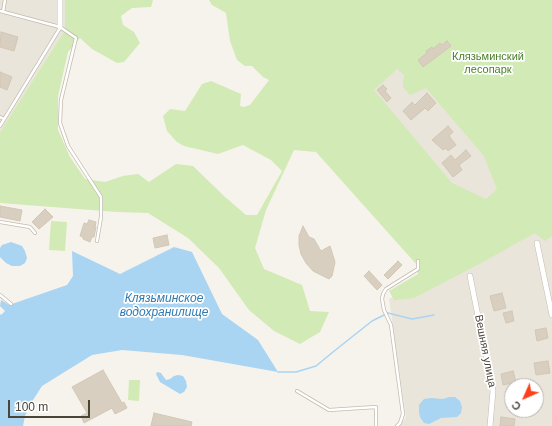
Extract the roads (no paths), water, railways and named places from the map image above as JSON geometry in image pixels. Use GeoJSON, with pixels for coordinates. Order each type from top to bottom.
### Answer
{"type":"FeatureCollection","features":[{"type":"Feature","properties":{"kind":"street"},"geometry":{"type":"LineString","coordinates":[[60,0],[60,27]]}},
{"type":"Feature","properties":{"kind":"street"},"geometry":{"type":"LineString","coordinates":[[537,243],[552,316]]}},
{"type":"Feature","properties":{"kind":"street","name":"Вешняя улица"},"geometry":{"type":"LineString","coordinates":[[470,276],[493,391],[490,426]]}},
{"type":"Feature","properties":{"kind":"lane"},"geometry":{"type":"LineString","coordinates":[[5,0],[2,12],[60,27],[76,38],[61,100],[60,122],[68,146],[101,197],[101,217],[97,241]]}},
{"type":"Feature","properties":{"kind":"lane"},"geometry":{"type":"LineString","coordinates":[[0,126],[60,27]]}},
{"type":"Feature","properties":{"kind":"lane"},"geometry":{"type":"LineString","coordinates":[[0,117],[4,119]]}},
{"type":"Feature","properties":{"kind":"lane"},"geometry":{"type":"LineString","coordinates":[[0,222],[30,227],[35,233]]}},
{"type":"Feature","properties":{"kind":"lane"},"geometry":{"type":"LineString","coordinates":[[397,426],[403,414],[391,325],[386,316],[382,300],[383,294],[392,285],[418,269],[418,261]]}},
{"type":"Feature","properties":{"kind":"lane"},"geometry":{"type":"LineString","coordinates":[[0,295],[11,304]]}},
{"type":"Feature","properties":{"kind":"lane"},"geometry":{"type":"LineString","coordinates":[[297,391],[329,410],[376,407],[376,426]]}},
{"type":"Feature","properties":{"kind":"water"},"geometry":{"type":"Polygon","coordinates":[[[11,242],[22,246],[25,251],[27,258],[25,263],[20,266],[12,266],[0,257],[0,248],[2,245],[11,242]]]}},
{"type":"Feature","properties":{"kind":"water","name":"Клязьминское водохранилище"},"geometry":{"type":"Polygon","coordinates":[[[174,247],[192,252],[222,314],[258,340],[278,372],[182,355],[122,350],[92,355],[42,386],[25,416],[23,426],[0,426],[0,314],[1,315],[5,311],[0,306],[1,300],[9,305],[67,285],[73,276],[72,251],[120,274],[174,247]]]}},
{"type":"Feature","properties":{"kind":"water"},"geometry":{"type":"Polygon","coordinates":[[[157,372],[161,373],[166,380],[178,375],[183,376],[187,387],[184,392],[180,394],[160,382],[156,374],[157,372]]]}},
{"type":"Feature","properties":{"kind":"water"},"geometry":{"type":"Polygon","coordinates":[[[455,397],[460,401],[462,407],[461,413],[457,417],[441,418],[429,424],[424,423],[420,417],[419,405],[424,399],[443,399],[455,397]]]}},
{"type":"Feature","properties":{"kind":"waterway"},"geometry":{"type":"LineString","coordinates":[[278,372],[296,372],[316,366],[372,321],[388,313],[412,319],[434,315]]}},
{"type":"Feature","properties":{"kind":"park label","name":"Клязьминский лесопарк"},"geometry":{"type":"Point","coordinates":[488,63]}}]}
